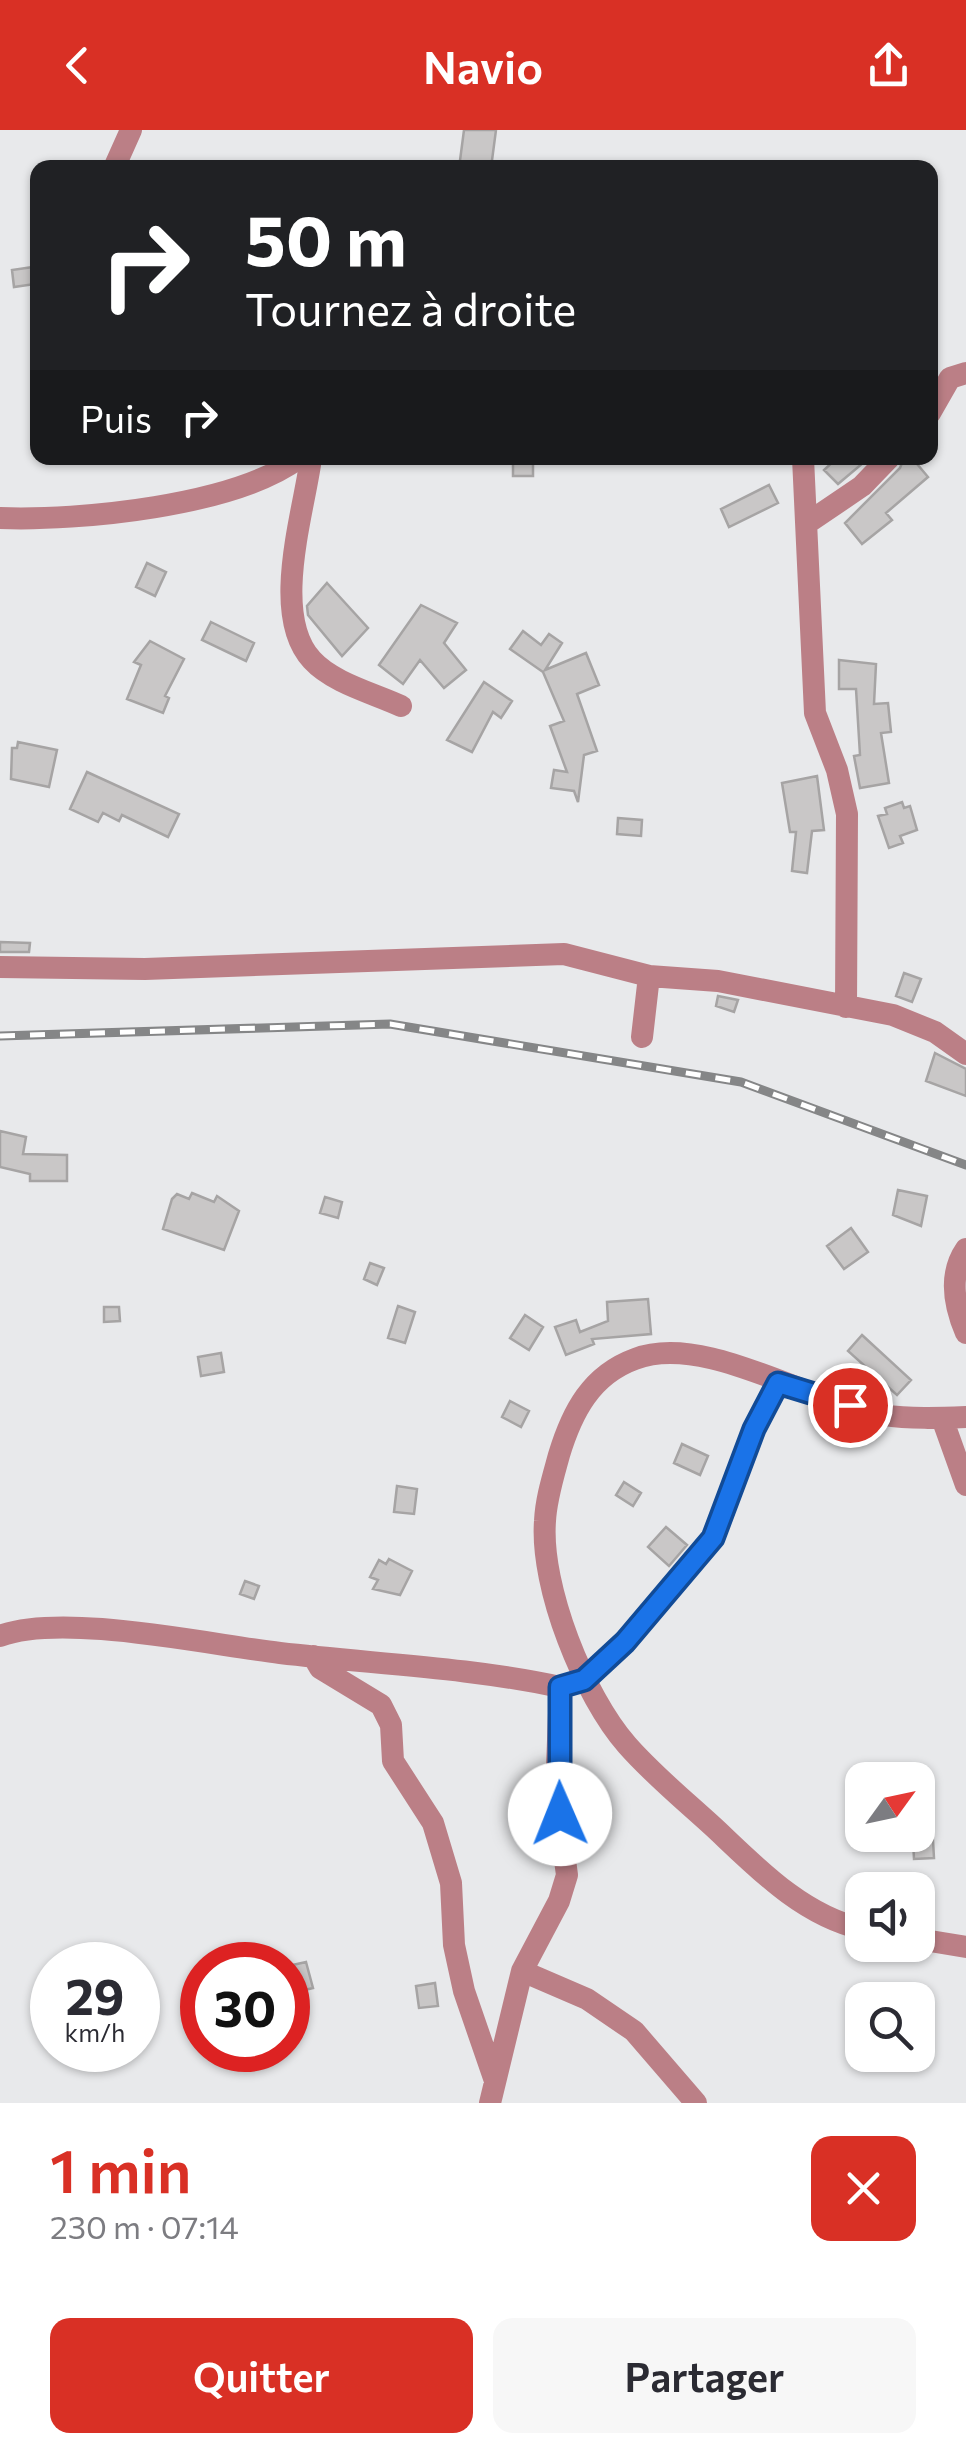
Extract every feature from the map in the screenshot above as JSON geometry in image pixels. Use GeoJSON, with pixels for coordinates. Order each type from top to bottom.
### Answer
{"type":"FeatureCollection","features":[{"type":"Feature","properties":{"kind":"street"},"geometry":{"type":"LineString","coordinates":[[118,160],[131,130]]}},
{"type":"Feature","properties":{"kind":"street"},"geometry":{"type":"LineString","coordinates":[[938,399],[950,378],[966,373]]}},
{"type":"Feature","properties":{"kind":"street"},"geometry":{"type":"LineString","coordinates":[[0,518],[115,514],[253,482],[286,465]]}},
{"type":"Feature","properties":{"kind":"street"},"geometry":{"type":"LineString","coordinates":[[310,465],[290,582],[299,639],[312,660],[324,669],[401,706]]}},
{"type":"Feature","properties":{"kind":"street"},"geometry":{"type":"LineString","coordinates":[[804,465],[815,713],[837,770],[846,814],[846,1006]]}},
{"type":"Feature","properties":{"kind":"street"},"geometry":{"type":"LineString","coordinates":[[809,522],[862,486],[883,465]]}},
{"type":"Feature","properties":{"kind":"street"},"geometry":{"type":"LineString","coordinates":[[0,967],[145,968],[564,954],[649,976],[718,981],[893,1015],[935,1032],[966,1054]]}},
{"type":"Feature","properties":{"kind":"street"},"geometry":{"type":"LineString","coordinates":[[642,1038],[649,976]]}},
{"type":"Feature","properties":{"kind":"street"},"geometry":{"type":"LineString","coordinates":[[966,1249],[955,1268],[954,1284],[966,1333]]}},
{"type":"Feature","properties":{"kind":"street"},"geometry":{"type":"LineString","coordinates":[[845,1925],[836,1923],[765,1875],[624,1742],[584,1680],[546,1563],[544,1522],[566,1433],[585,1392],[638,1358],[678,1353],[728,1364],[881,1415],[966,1417]]}},
{"type":"Feature","properties":{"kind":"street"},"geometry":{"type":"LineString","coordinates":[[0,1636],[28,1631],[108,1630],[313,1656],[394,1660],[560,1687],[584,1680],[667,1598],[713,1538],[754,1429],[778,1383]]}},
{"type":"Feature","properties":{"kind":"street"},"geometry":{"type":"LineString","coordinates":[[942,1418],[966,1485]]}},
{"type":"Feature","properties":{"kind":"street"},"geometry":{"type":"LineString","coordinates":[[313,1656],[320,1668],[381,1705],[391,1726],[393,1761],[432,1823],[450,1883],[460,1976],[492,2092]]}},
{"type":"Feature","properties":{"kind":"street"},"geometry":{"type":"LineString","coordinates":[[492,2092],[522,1971],[559,1901],[567,1875],[556,1794],[560,1687]]}},
{"type":"Feature","properties":{"kind":"street"},"geometry":{"type":"LineString","coordinates":[[935,1941],[966,1946]]}},
{"type":"Feature","properties":{"kind":"street"},"geometry":{"type":"LineString","coordinates":[[522,1971],[587,1999],[634,2031],[696,2103]]}},
{"type":"Feature","properties":{"kind":"building"},"geometry":{"type":"Polygon","coordinates":[[[464,130],[496,130],[492,160],[460,160],[464,130]]]}},
{"type":"Feature","properties":{"kind":"building"},"geometry":{"type":"Polygon","coordinates":[[[30,267],[30,285],[14,287],[12,270],[30,267]]]}},
{"type":"Feature","properties":{"kind":"building"},"geometry":{"type":"Polygon","coordinates":[[[513,465],[533,465],[533,476],[513,476],[513,465]]]}},
{"type":"Feature","properties":{"kind":"building"},"geometry":{"type":"Polygon","coordinates":[[[829,465],[861,465],[838,484],[824,470],[829,465]]]}},
{"type":"Feature","properties":{"kind":"building"},"geometry":{"type":"Polygon","coordinates":[[[918,465],[928,477],[886,513],[892,520],[862,544],[845,523],[900,468],[918,465]]]}},
{"type":"Feature","properties":{"kind":"building"},"geometry":{"type":"Polygon","coordinates":[[[769,485],[778,503],[729,527],[721,509],[769,485]]]}},
{"type":"Feature","properties":{"kind":"building"},"geometry":{"type":"Polygon","coordinates":[[[147,563],[166,572],[155,596],[136,587],[147,563]]]}},
{"type":"Feature","properties":{"kind":"building"},"geometry":{"type":"Polygon","coordinates":[[[327,583],[368,628],[342,656],[308,615],[307,606],[327,583]]]}},
{"type":"Feature","properties":{"kind":"building"},"geometry":{"type":"Polygon","coordinates":[[[421,605],[457,623],[444,643],[466,670],[444,688],[420,660],[403,684],[379,665],[421,605]]]}},
{"type":"Feature","properties":{"kind":"building"},"geometry":{"type":"Polygon","coordinates":[[[211,622],[254,643],[246,661],[202,640],[211,622]]]}},
{"type":"Feature","properties":{"kind":"building"},"geometry":{"type":"Polygon","coordinates":[[[523,631],[541,645],[549,634],[562,643],[545,670],[586,653],[599,685],[577,694],[597,751],[584,755],[578,802],[574,791],[551,788],[554,770],[567,772],[550,726],[564,721],[543,672],[510,649],[523,631]]]}},
{"type":"Feature","properties":{"kind":"building"},"geometry":{"type":"Polygon","coordinates":[[[150,641],[184,659],[165,696],[169,698],[163,713],[127,699],[141,665],[134,662],[150,641]]]}},
{"type":"Feature","properties":{"kind":"building"},"geometry":{"type":"Polygon","coordinates":[[[839,660],[876,664],[874,704],[888,703],[891,732],[881,733],[889,783],[860,788],[854,756],[860,755],[856,689],[839,689],[839,660]]]}},
{"type":"Feature","properties":{"kind":"building"},"geometry":{"type":"Polygon","coordinates":[[[484,682],[512,701],[501,718],[493,712],[472,752],[447,740],[484,682]]]}},
{"type":"Feature","properties":{"kind":"building"},"geometry":{"type":"Polygon","coordinates":[[[18,742],[57,750],[49,787],[11,779],[12,748],[17,748],[18,742]]]}},
{"type":"Feature","properties":{"kind":"building"},"geometry":{"type":"Polygon","coordinates":[[[87,772],[179,814],[168,837],[122,815],[119,821],[103,813],[98,822],[70,809],[87,772]]]}},
{"type":"Feature","properties":{"kind":"building"},"geometry":{"type":"Polygon","coordinates":[[[817,776],[824,830],[812,831],[807,873],[792,871],[796,832],[790,832],[782,783],[817,776]]]}},
{"type":"Feature","properties":{"kind":"building"},"geometry":{"type":"Polygon","coordinates":[[[902,802],[904,808],[910,806],[917,830],[900,836],[903,843],[889,848],[878,816],[887,814],[885,808],[902,802]]]}},
{"type":"Feature","properties":{"kind":"building"},"geometry":{"type":"Polygon","coordinates":[[[618,818],[642,820],[641,836],[617,834],[618,818]]]}},
{"type":"Feature","properties":{"kind":"building"},"geometry":{"type":"Polygon","coordinates":[[[0,942],[30,943],[29,952],[0,952],[0,942]]]}},
{"type":"Feature","properties":{"kind":"building"},"geometry":{"type":"Polygon","coordinates":[[[904,973],[921,979],[912,1002],[896,996],[904,973]]]}},
{"type":"Feature","properties":{"kind":"building"},"geometry":{"type":"Polygon","coordinates":[[[718,996],[738,1000],[734,1012],[716,1006],[718,996]]]}},
{"type":"Feature","properties":{"kind":"building"},"geometry":{"type":"Polygon","coordinates":[[[935,1053],[966,1069],[966,1096],[926,1081],[935,1053]]]}},
{"type":"Feature","properties":{"kind":"building"},"geometry":{"type":"Polygon","coordinates":[[[0,1131],[26,1137],[23,1154],[67,1155],[67,1181],[30,1181],[30,1174],[0,1167],[0,1131]]]}},
{"type":"Feature","properties":{"kind":"building"},"geometry":{"type":"Polygon","coordinates":[[[898,1190],[927,1196],[921,1226],[893,1215],[898,1190]]]}},
{"type":"Feature","properties":{"kind":"building"},"geometry":{"type":"Polygon","coordinates":[[[192,1193],[214,1202],[217,1196],[239,1211],[224,1250],[163,1229],[172,1199],[177,1194],[189,1199],[192,1193]]]}},
{"type":"Feature","properties":{"kind":"building"},"geometry":{"type":"Polygon","coordinates":[[[325,1197],[342,1202],[338,1218],[320,1213],[325,1197]]]}},
{"type":"Feature","properties":{"kind":"building"},"geometry":{"type":"Polygon","coordinates":[[[851,1228],[868,1252],[844,1269],[827,1246],[851,1228]]]}},
{"type":"Feature","properties":{"kind":"building"},"geometry":{"type":"Polygon","coordinates":[[[370,1263],[384,1268],[377,1285],[364,1279],[370,1263]]]}},
{"type":"Feature","properties":{"kind":"building"},"geometry":{"type":"Polygon","coordinates":[[[648,1299],[651,1334],[592,1339],[594,1344],[566,1355],[555,1327],[576,1320],[580,1332],[608,1321],[607,1302],[648,1299]]]}},
{"type":"Feature","properties":{"kind":"building"},"geometry":{"type":"Polygon","coordinates":[[[398,1306],[415,1312],[405,1343],[388,1338],[398,1306]]]}},
{"type":"Feature","properties":{"kind":"building"},"geometry":{"type":"Polygon","coordinates":[[[104,1307],[119,1307],[120,1321],[104,1322],[104,1307]]]}},
{"type":"Feature","properties":{"kind":"building"},"geometry":{"type":"Polygon","coordinates":[[[525,1315],[543,1327],[529,1350],[510,1338],[525,1315]]]}},
{"type":"Feature","properties":{"kind":"building"},"geometry":{"type":"Polygon","coordinates":[[[862,1335],[911,1380],[897,1395],[848,1351],[862,1335]]]}},
{"type":"Feature","properties":{"kind":"building"},"geometry":{"type":"Polygon","coordinates":[[[221,1353],[224,1372],[201,1376],[198,1357],[221,1353]]]}},
{"type":"Feature","properties":{"kind":"building"},"geometry":{"type":"Polygon","coordinates":[[[510,1401],[529,1411],[521,1427],[502,1417],[510,1401]]]}},
{"type":"Feature","properties":{"kind":"building"},"geometry":{"type":"Polygon","coordinates":[[[682,1444],[708,1456],[700,1475],[674,1463],[682,1444]]]}},
{"type":"Feature","properties":{"kind":"building"},"geometry":{"type":"Polygon","coordinates":[[[624,1482],[641,1493],[633,1506],[616,1495],[624,1482]]]}},
{"type":"Feature","properties":{"kind":"building"},"geometry":{"type":"Polygon","coordinates":[[[397,1486],[417,1489],[414,1514],[394,1512],[397,1486]]]}},
{"type":"Feature","properties":{"kind":"building"},"geometry":{"type":"Polygon","coordinates":[[[666,1527],[687,1545],[669,1566],[648,1547],[666,1527]]]}},
{"type":"Feature","properties":{"kind":"building"},"geometry":{"type":"Polygon","coordinates":[[[389,1559],[412,1571],[400,1595],[373,1589],[378,1580],[370,1577],[379,1560],[386,1564],[389,1559]]]}},
{"type":"Feature","properties":{"kind":"building"},"geometry":{"type":"Polygon","coordinates":[[[245,1581],[259,1586],[254,1599],[240,1594],[245,1581]]]}},
{"type":"Feature","properties":{"kind":"building"},"geometry":{"type":"Polygon","coordinates":[[[914,1852],[934,1852],[934,1858],[914,1859],[914,1852]]]}},
{"type":"Feature","properties":{"kind":"building"},"geometry":{"type":"Polygon","coordinates":[[[435,1983],[438,2006],[419,2008],[416,1986],[435,1983]]]}},
{"type":"Feature","properties":{"kind":"railway"},"geometry":{"type":"LineString","coordinates":[[0,1036],[390,1024],[741,1082],[966,1165]]}},
{"type":"Feature","properties":{"kind":"route"},"geometry":{"type":"LineString","coordinates":[[560,1814],[556,1794],[562,1739],[560,1687],[584,1680],[625,1642],[667,1598],[713,1538],[754,1429],[778,1383],[850,1405]]}}]}
